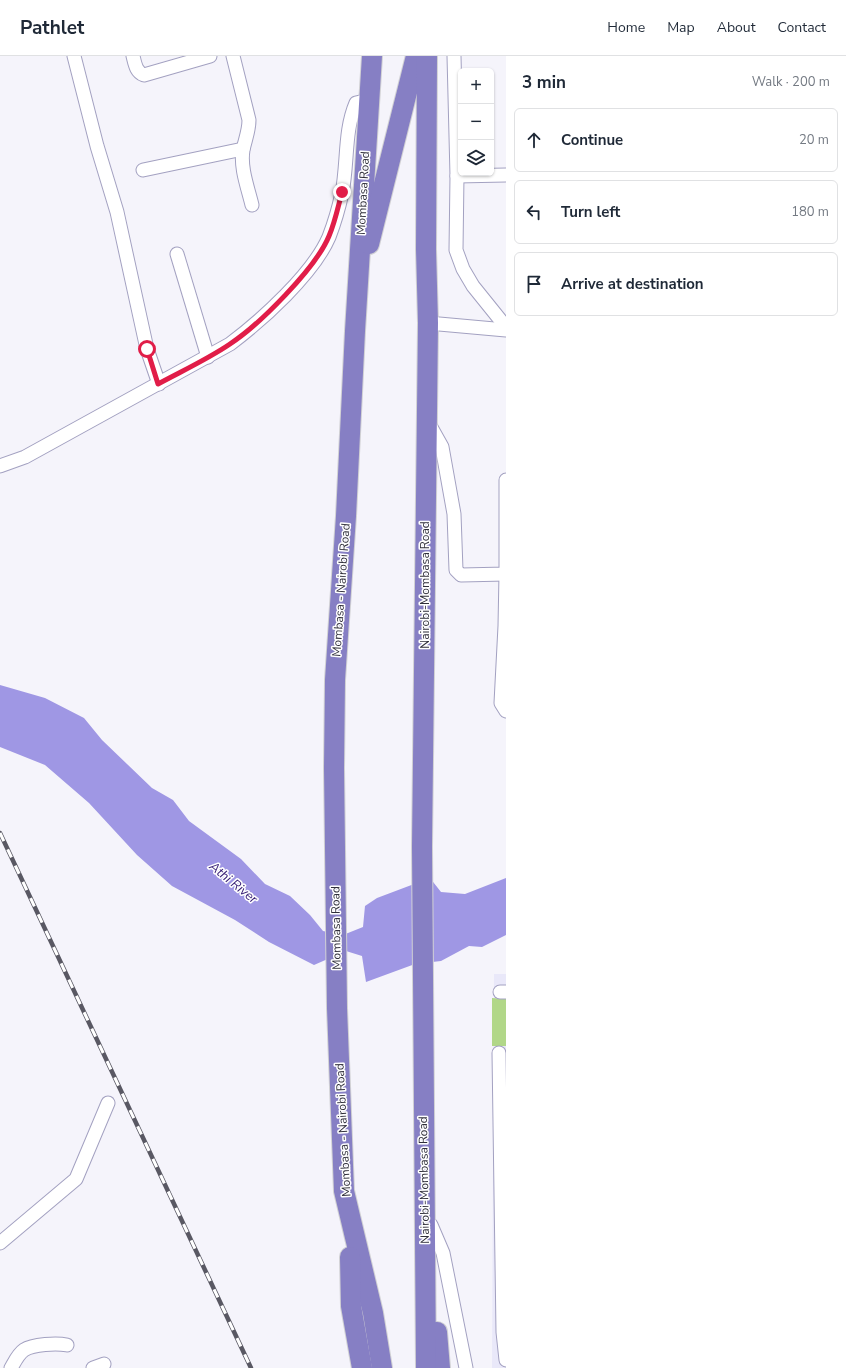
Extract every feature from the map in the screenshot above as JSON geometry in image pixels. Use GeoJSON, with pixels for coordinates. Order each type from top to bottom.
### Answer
{"type":"FeatureCollection","features":[{"type":"Feature","properties":{"kind":"highway","name":"Mombasa Road"},"geometry":{"type":"LineString","coordinates":[[355,331],[372,56]]}},
{"type":"Feature","properties":{"kind":"highway"},"geometry":{"type":"LineString","coordinates":[[357,292],[416,56]]}},
{"type":"Feature","properties":{"kind":"highway"},"geometry":{"type":"LineString","coordinates":[[427,56],[426,249],[428,323]]}},
{"type":"Feature","properties":{"kind":"highway","name":"Nairobi-Mombasa Road"},"geometry":{"type":"LineString","coordinates":[[426,1368],[422,848],[428,323]]}},
{"type":"Feature","properties":{"kind":"highway","name":"Mombasa - Nairobi Road"},"geometry":{"type":"LineString","coordinates":[[335,849],[334,686],[346,516],[355,331]]}},
{"type":"Feature","properties":{"kind":"highway","name":"Mombasa Road"},"geometry":{"type":"LineString","coordinates":[[335,849],[337,1008]]}},
{"type":"Feature","properties":{"kind":"highway","name":"Mombasa - Nairobi Road"},"geometry":{"type":"LineString","coordinates":[[337,1008],[344,1191],[372,1313],[382,1368]]}},
{"type":"Feature","properties":{"kind":"highway"},"geometry":{"type":"LineString","coordinates":[[424,1175],[431,1225],[440,1368]]}},
{"type":"Feature","properties":{"kind":"highway"},"geometry":{"type":"LineString","coordinates":[[350,1215],[351,1306],[362,1368]]}},
{"type":"Feature","properties":{"kind":"street"},"geometry":{"type":"LineString","coordinates":[[74,56],[97,146],[117,212],[147,349],[158,384]]}},
{"type":"Feature","properties":{"kind":"street"},"geometry":{"type":"LineString","coordinates":[[133,56],[137,69],[140,74],[144,75],[210,56]]}},
{"type":"Feature","properties":{"kind":"street"},"geometry":{"type":"LineString","coordinates":[[233,56],[249,120],[249,130],[243,149],[245,173],[252,205]]}},
{"type":"Feature","properties":{"kind":"street"},"geometry":{"type":"LineString","coordinates":[[454,56],[457,176],[456,250],[463,269],[473,286],[506,327]]}},
{"type":"Feature","properties":{"kind":"street"},"geometry":{"type":"LineString","coordinates":[[0,466],[25,457],[230,344],[250,329],[286,294],[314,260],[329,237],[342,192],[345,148],[351,113],[356,103],[369,100]]}},
{"type":"Feature","properties":{"kind":"street"},"geometry":{"type":"LineString","coordinates":[[143,170],[243,149]]}},
{"type":"Feature","properties":{"kind":"street"},"geometry":{"type":"LineString","coordinates":[[457,176],[506,175]]}},
{"type":"Feature","properties":{"kind":"street"},"geometry":{"type":"LineString","coordinates":[[177,254],[208,357]]}},
{"type":"Feature","properties":{"kind":"street"},"geometry":{"type":"LineString","coordinates":[[428,323],[506,330]]}},
{"type":"Feature","properties":{"kind":"street"},"geometry":{"type":"LineString","coordinates":[[426,418],[442,447],[454,514],[456,570],[461,575],[506,574]]}},
{"type":"Feature","properties":{"kind":"street"},"geometry":{"type":"LineString","coordinates":[[506,480],[506,626],[501,703],[506,711]]}},
{"type":"Feature","properties":{"kind":"street"},"geometry":{"type":"LineString","coordinates":[[499,1053],[503,1332],[506,1360]]}},
{"type":"Feature","properties":{"kind":"street"},"geometry":{"type":"LineString","coordinates":[[0,1243],[76,1179],[108,1103]]}},
{"type":"Feature","properties":{"kind":"street"},"geometry":{"type":"LineString","coordinates":[[431,1225],[443,1253],[466,1368]]}},
{"type":"Feature","properties":{"kind":"street"},"geometry":{"type":"LineString","coordinates":[[11,1368],[23,1350],[55,1344],[67,1345]]}},
{"type":"Feature","properties":{"kind":"shaded area"},"geometry":{"type":"Polygon","coordinates":[[[494,974],[506,974],[506,1368],[492,1368],[494,974]]]}},
{"type":"Feature","properties":{"kind":"water","name":"Athi River"},"geometry":{"type":"Polygon","coordinates":[[[0,685],[45,698],[84,718],[102,740],[152,788],[173,800],[189,821],[241,859],[265,884],[290,896],[310,915],[323,931],[343,935],[363,927],[365,906],[377,898],[430,878],[441,892],[465,894],[506,878],[506,935],[482,947],[469,946],[441,961],[415,964],[366,982],[362,956],[346,951],[314,965],[269,942],[235,920],[172,886],[137,855],[89,803],[45,765],[0,747],[0,685]]]}},
{"type":"Feature","properties":{"kind":"building"},"geometry":{"type":"Polygon","coordinates":[[[492,998],[506,999],[506,1046],[492,1046],[492,998]]]}},
{"type":"Feature","properties":{"kind":"railway"},"geometry":{"type":"LineString","coordinates":[[0,833],[251,1368]]}},
{"type":"Feature","properties":{"kind":"route"},"geometry":{"type":"LineString","coordinates":[[147,349],[158,384],[230,344],[250,329],[286,294],[314,260],[329,237],[342,192]]}}]}
